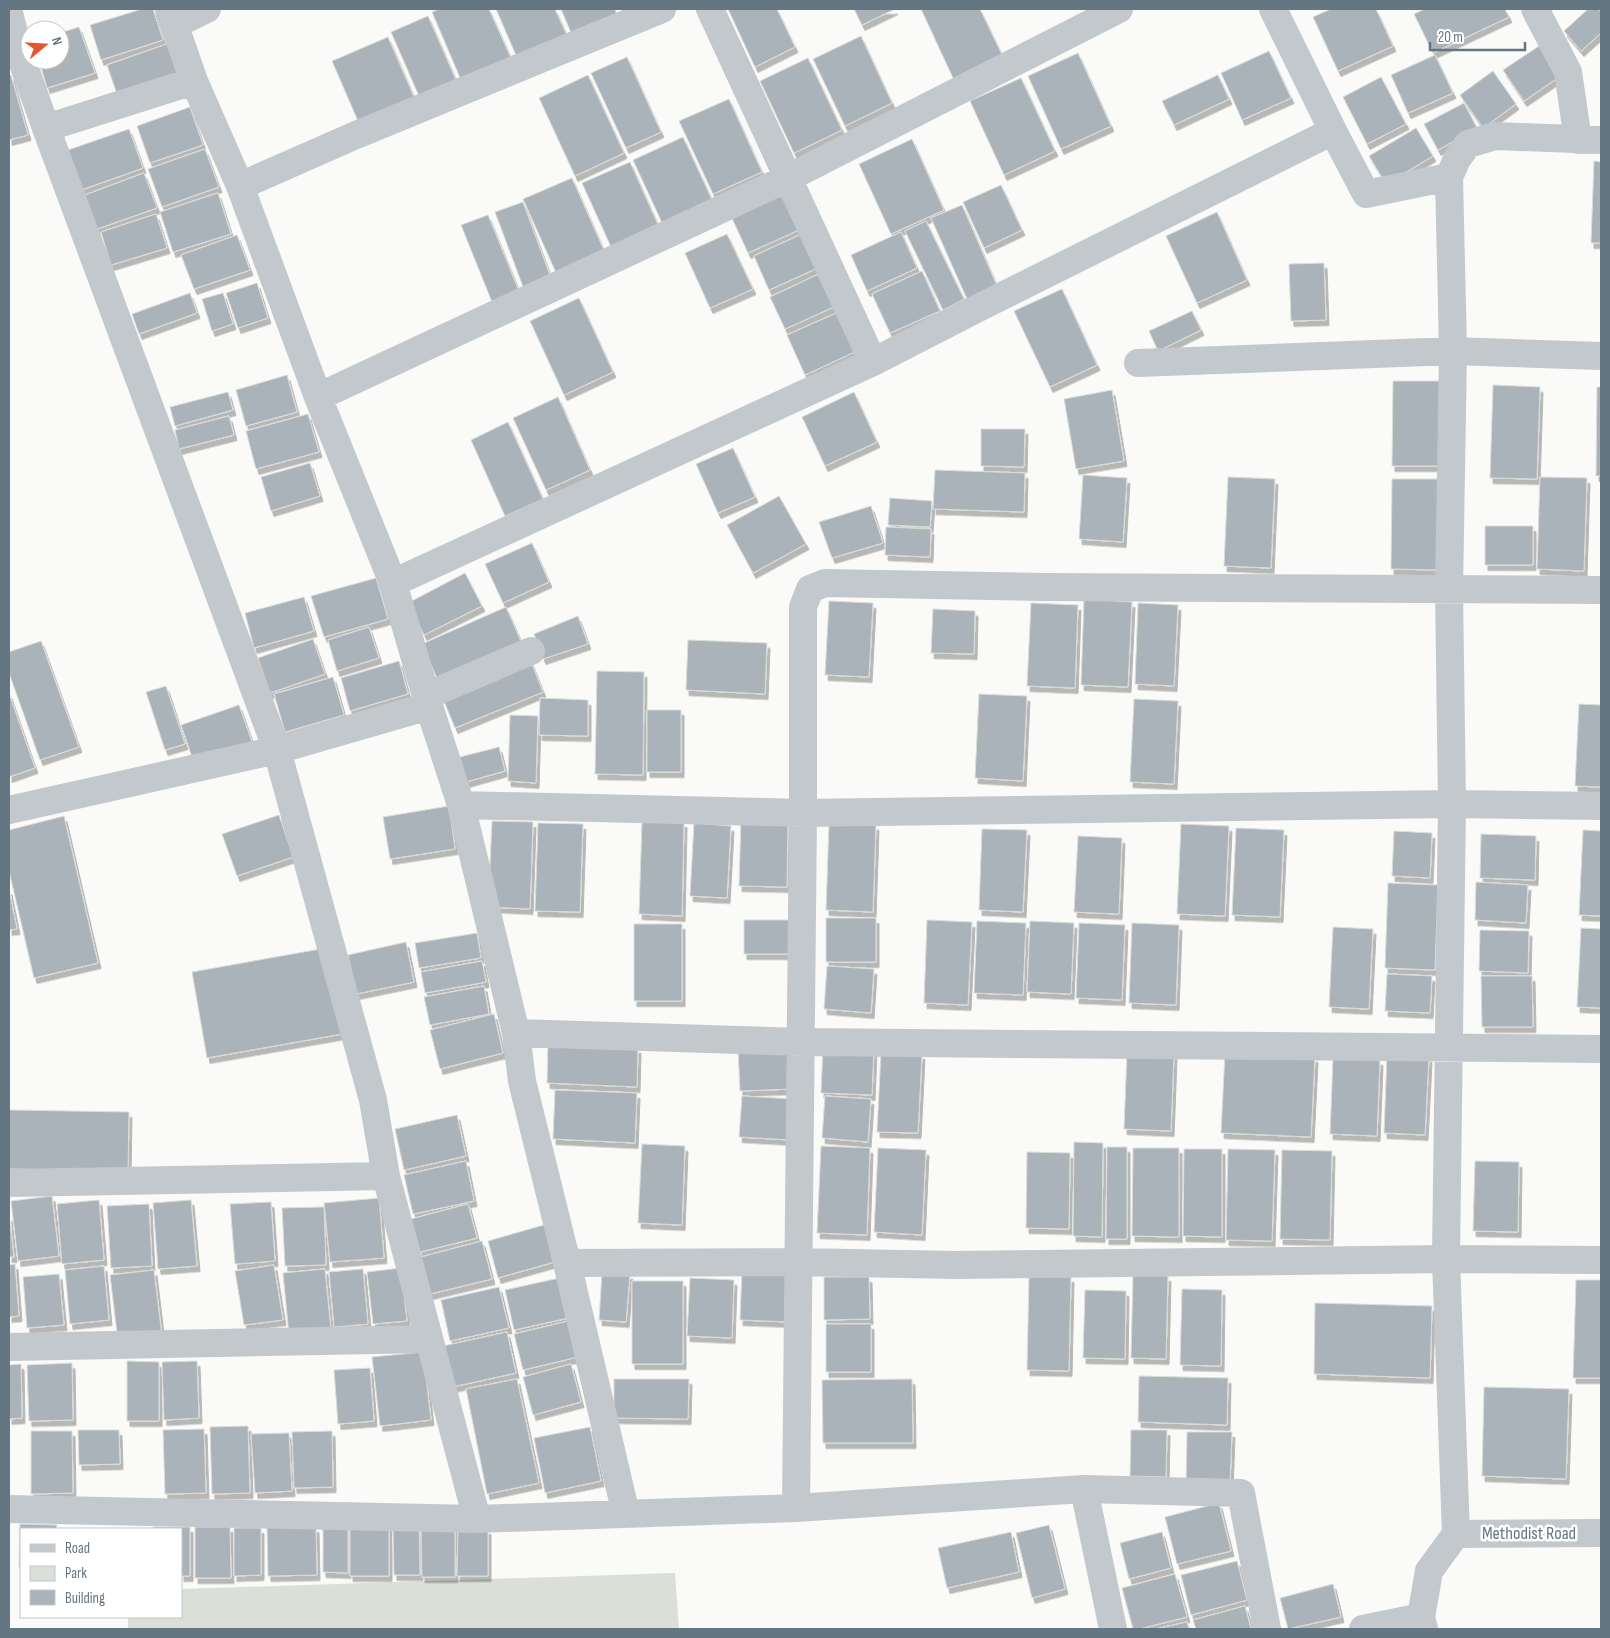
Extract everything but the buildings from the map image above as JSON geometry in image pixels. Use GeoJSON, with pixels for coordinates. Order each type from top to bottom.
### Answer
{"type":"FeatureCollection","features":[{"type":"Feature","properties":{"kind":"street"},"geometry":{"type":"LineString","coordinates":[[207,9],[171,17],[194,81],[240,186],[318,397],[393,583],[427,701],[461,805],[516,1033],[522,1081],[568,1263],[626,1514]]}},
{"type":"Feature","properties":{"kind":"street"},"geometry":{"type":"LineString","coordinates":[[240,186],[356,135],[662,9]]}},
{"type":"Feature","properties":{"kind":"street"},"geometry":{"type":"LineString","coordinates":[[710,9],[873,362]]}},
{"type":"Feature","properties":{"kind":"street"},"geometry":{"type":"LineString","coordinates":[[318,397],[788,178],[1119,9]]}},
{"type":"Feature","properties":{"kind":"street"},"geometry":{"type":"LineString","coordinates":[[1273,9],[1366,194],[1449,177]]}},
{"type":"Feature","properties":{"kind":"street"},"geometry":{"type":"LineString","coordinates":[[1363,1629],[1422,1623],[1428,1571],[1456,1534],[1446,1259],[1452,804],[1449,590],[1453,350],[1449,177],[1457,159],[1468,144],[1495,136],[1590,140],[1568,72],[1535,9]]}},
{"type":"Feature","properties":{"kind":"street"},"geometry":{"type":"LineString","coordinates":[[9,14],[14,54],[46,128],[277,750],[373,1100],[386,1176],[477,1519]]}},
{"type":"Feature","properties":{"kind":"street"},"geometry":{"type":"LineString","coordinates":[[46,128],[194,81]]}},
{"type":"Feature","properties":{"kind":"street"},"geometry":{"type":"LineString","coordinates":[[393,583],[873,362],[1333,131]]}},
{"type":"Feature","properties":{"kind":"street"},"geometry":{"type":"LineString","coordinates":[[1138,363],[1453,350],[1601,356]]}},
{"type":"Feature","properties":{"kind":"street"},"geometry":{"type":"LineString","coordinates":[[796,1508],[803,813],[803,607],[810,589],[825,583],[1052,587],[1601,590]]}},
{"type":"Feature","properties":{"kind":"street"},"geometry":{"type":"LineString","coordinates":[[9,810],[277,750],[427,701],[532,651]]}},
{"type":"Feature","properties":{"kind":"street"},"geometry":{"type":"LineString","coordinates":[[461,805],[803,813],[1452,804],[1601,806]]}},
{"type":"Feature","properties":{"kind":"street"},"geometry":{"type":"LineString","coordinates":[[516,1033],[800,1042],[1601,1049]]}},
{"type":"Feature","properties":{"kind":"street"},"geometry":{"type":"LineString","coordinates":[[9,1183],[386,1176]]}},
{"type":"Feature","properties":{"kind":"street"},"geometry":{"type":"LineString","coordinates":[[568,1263],[798,1262],[955,1265],[1446,1259],[1601,1260]]}},
{"type":"Feature","properties":{"kind":"street"},"geometry":{"type":"LineString","coordinates":[[9,1347],[428,1339]]}},
{"type":"Feature","properties":{"kind":"street"},"geometry":{"type":"LineString","coordinates":[[1084,1489],[1113,1629]]}},
{"type":"Feature","properties":{"kind":"street"},"geometry":{"type":"LineString","coordinates":[[9,1509],[477,1519],[796,1508],[1084,1489],[1241,1493],[1267,1629]]}},
{"type":"Feature","properties":{"kind":"street","name":"Methodist Road"},"geometry":{"type":"LineString","coordinates":[[1456,1534],[1601,1533]]}},
{"type":"Feature","properties":{"kind":"green space"},"geometry":{"type":"Polygon","coordinates":[[[675,1573],[679,1629],[128,1629],[128,1618],[182,1618],[182,1589],[675,1573]]]}}]}
